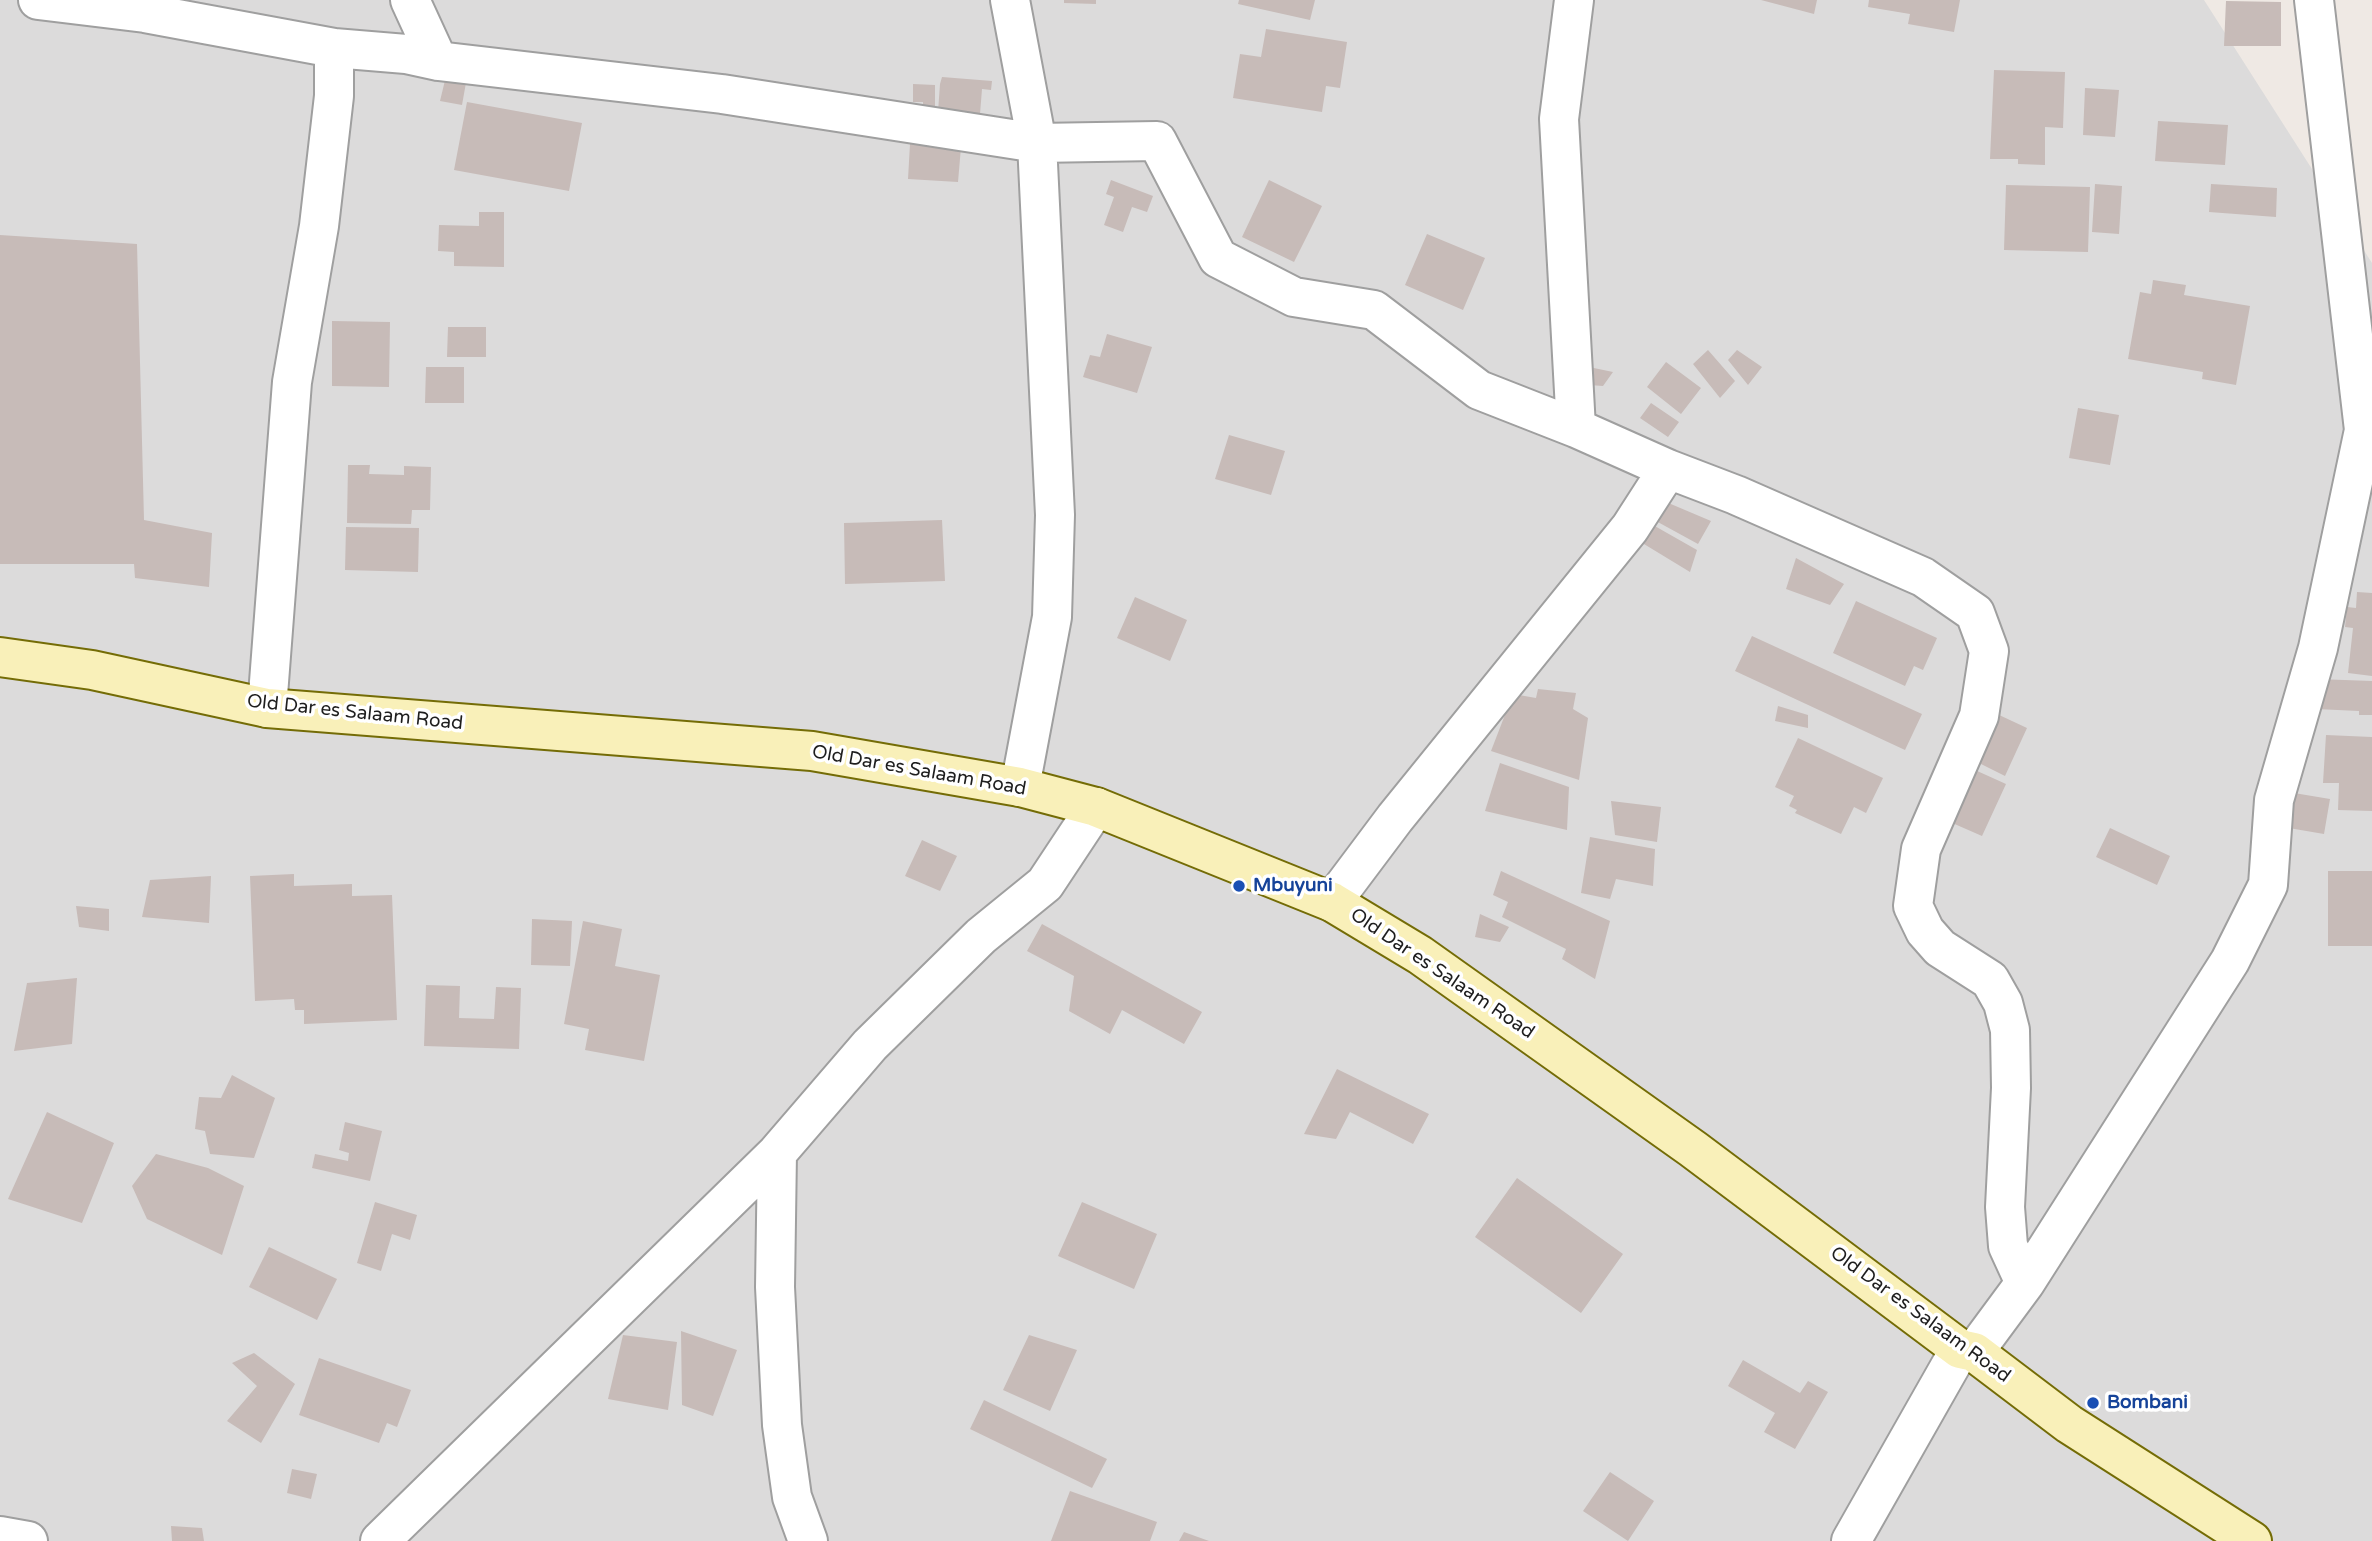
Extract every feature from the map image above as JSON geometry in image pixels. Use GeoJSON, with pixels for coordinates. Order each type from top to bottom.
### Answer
{"type":"FeatureCollection","features":[{"type":"Feature","properties":{"kind":"street"},"geometry":{"type":"LineString","coordinates":[[38,0],[145,13],[334,48],[406,54],[438,61],[722,94],[1037,143],[1157,141],[1218,258],[1294,298],[1374,310],[1479,390],[1736,495],[1923,577],[1975,613],[1989,651],[1979,716],[1921,849],[1913,906],[1925,931],[1940,948],[1990,980],[2003,1003],[2010,1030],[2011,1076],[2006,1207],[2008,1246],[2025,1283]]}},
{"type":"Feature","properties":{"kind":"street"},"geometry":{"type":"LineString","coordinates":[[410,0],[438,61]]}},
{"type":"Feature","properties":{"kind":"street"},"geometry":{"type":"LineString","coordinates":[[1010,0],[1037,143],[1055,527],[1052,617],[1020,787]]}},
{"type":"Feature","properties":{"kind":"street"},"geometry":{"type":"LineString","coordinates":[[1574,0],[1559,120],[1576,428]]}},
{"type":"Feature","properties":{"kind":"street"},"geometry":{"type":"LineString","coordinates":[[1851,1541],[1967,1351],[2025,1283],[2230,961],[2268,885],[2274,800],[2318,648],[2364,430],[2314,0]]}},
{"type":"Feature","properties":{"kind":"street"},"geometry":{"type":"LineString","coordinates":[[267,708],[292,383],[319,226],[334,96],[334,48]]}},
{"type":"Feature","properties":{"kind":"street"},"geometry":{"type":"LineString","coordinates":[[1332,902],[1395,818],[1630,528],[1668,469]]}},
{"type":"Feature","properties":{"kind":"street","name":"Old Dar es Salaam Road"},"geometry":{"type":"LineString","coordinates":[[0,657],[92,670],[267,708],[812,751],[1020,787],[1096,807],[1332,902],[1420,955],[1693,1149],[2069,1424],[2252,1541]]}},
{"type":"Feature","properties":{"kind":"street"},"geometry":{"type":"LineString","coordinates":[[380,1541],[777,1153],[870,1045],[981,936],[1045,884],[1096,807]]}},
{"type":"Feature","properties":{"kind":"street"},"geometry":{"type":"LineString","coordinates":[[777,1153],[775,1287],[782,1425],[792,1497],[808,1541]]}},
{"type":"Feature","properties":{"kind":"street"},"geometry":{"type":"LineString","coordinates":[[0,1536],[28,1541]]}},
{"type":"Feature","properties":{"kind":"shaded area"},"geometry":{"type":"Polygon","coordinates":[[[0,0],[2204,0],[2372,263],[2372,1541],[0,1541],[0,0]]]}},
{"type":"Feature","properties":{"kind":"building"},"geometry":{"type":"Polygon","coordinates":[[[1064,0],[1096,0],[1096,4],[1064,3],[1064,0]]]}},
{"type":"Feature","properties":{"kind":"building"},"geometry":{"type":"Polygon","coordinates":[[[1239,0],[1315,0],[1310,20],[1238,4],[1239,0]]]}},
{"type":"Feature","properties":{"kind":"building"},"geometry":{"type":"Polygon","coordinates":[[[1761,0],[1817,0],[1814,14],[1761,0]]]}},
{"type":"Feature","properties":{"kind":"building"},"geometry":{"type":"Polygon","coordinates":[[[1869,0],[1960,0],[1954,32],[1908,24],[1910,14],[1868,7],[1869,0]]]}},
{"type":"Feature","properties":{"kind":"building"},"geometry":{"type":"Polygon","coordinates":[[[2226,1],[2281,2],[2281,46],[2224,46],[2226,1]]]}},
{"type":"Feature","properties":{"kind":"building"},"geometry":{"type":"Polygon","coordinates":[[[1266,29],[1347,42],[1340,88],[1326,86],[1322,112],[1233,98],[1240,54],[1261,57],[1266,29]]]}},
{"type":"Feature","properties":{"kind":"building"},"geometry":{"type":"Polygon","coordinates":[[[1994,70],[2065,72],[2063,128],[2045,127],[2045,165],[2018,164],[2018,159],[1990,159],[1994,70]]]}},
{"type":"Feature","properties":{"kind":"building"},"geometry":{"type":"Polygon","coordinates":[[[447,72],[467,77],[462,105],[440,101],[447,72]]]}},
{"type":"Feature","properties":{"kind":"building"},"geometry":{"type":"Polygon","coordinates":[[[942,77],[992,81],[991,90],[982,89],[980,114],[938,112],[942,77]]]}},
{"type":"Feature","properties":{"kind":"building"},"geometry":{"type":"Polygon","coordinates":[[[913,84],[935,85],[935,114],[923,114],[923,102],[913,102],[913,84]]]}},
{"type":"Feature","properties":{"kind":"building"},"geometry":{"type":"Polygon","coordinates":[[[2085,88],[2119,90],[2115,137],[2083,135],[2085,88]]]}},
{"type":"Feature","properties":{"kind":"building"},"geometry":{"type":"Polygon","coordinates":[[[467,102],[582,123],[569,191],[454,170],[467,102]]]}},
{"type":"Feature","properties":{"kind":"building"},"geometry":{"type":"Polygon","coordinates":[[[2158,121],[2228,125],[2225,165],[2155,161],[2158,121]]]}},
{"type":"Feature","properties":{"kind":"building"},"geometry":{"type":"Polygon","coordinates":[[[910,144],[961,147],[958,182],[908,179],[910,144]]]}},
{"type":"Feature","properties":{"kind":"building"},"geometry":{"type":"Polygon","coordinates":[[[1111,180],[1153,196],[1147,212],[1132,207],[1123,232],[1104,225],[1114,197],[1106,194],[1111,180]]]}},
{"type":"Feature","properties":{"kind":"building"},"geometry":{"type":"Polygon","coordinates":[[[1269,180],[1322,206],[1294,262],[1242,237],[1269,180]]]}},
{"type":"Feature","properties":{"kind":"building"},"geometry":{"type":"Polygon","coordinates":[[[2095,184],[2122,186],[2119,234],[2092,232],[2095,184]]]}},
{"type":"Feature","properties":{"kind":"building"},"geometry":{"type":"Polygon","coordinates":[[[2211,184],[2277,188],[2276,217],[2209,212],[2211,184]]]}},
{"type":"Feature","properties":{"kind":"building"},"geometry":{"type":"Polygon","coordinates":[[[2006,185],[2090,187],[2088,252],[2004,250],[2006,185]]]}},
{"type":"Feature","properties":{"kind":"building"},"geometry":{"type":"Polygon","coordinates":[[[479,212],[504,212],[504,267],[454,266],[454,252],[438,251],[439,225],[479,226],[479,212]]]}},
{"type":"Feature","properties":{"kind":"building"},"geometry":{"type":"Polygon","coordinates":[[[1427,234],[1485,258],[1463,310],[1405,285],[1427,234]]]}},
{"type":"Feature","properties":{"kind":"building"},"geometry":{"type":"Polygon","coordinates":[[[0,235],[137,244],[144,520],[212,533],[209,587],[135,578],[134,564],[0,564],[0,235]]]}},
{"type":"Feature","properties":{"kind":"building"},"geometry":{"type":"Polygon","coordinates":[[[2153,280],[2186,285],[2184,295],[2250,306],[2236,385],[2202,379],[2203,372],[2128,359],[2140,292],[2151,294],[2153,280]]]}},
{"type":"Feature","properties":{"kind":"building"},"geometry":{"type":"Polygon","coordinates":[[[332,321],[390,322],[389,387],[332,386],[332,321]]]}},
{"type":"Feature","properties":{"kind":"building"},"geometry":{"type":"Polygon","coordinates":[[[448,327],[486,327],[486,357],[447,357],[448,327]]]}},
{"type":"Feature","properties":{"kind":"building"},"geometry":{"type":"Polygon","coordinates":[[[1107,334],[1152,347],[1137,393],[1083,377],[1090,355],[1100,357],[1107,334]]]}},
{"type":"Feature","properties":{"kind":"building"},"geometry":{"type":"Polygon","coordinates":[[[1708,350],[1735,381],[1720,398],[1693,364],[1708,350]]]}},
{"type":"Feature","properties":{"kind":"building"},"geometry":{"type":"Polygon","coordinates":[[[1737,350],[1762,367],[1748,385],[1728,360],[1737,350]]]}},
{"type":"Feature","properties":{"kind":"building"},"geometry":{"type":"Polygon","coordinates":[[[1565,362],[1613,372],[1603,386],[1561,383],[1565,362]]]}},
{"type":"Feature","properties":{"kind":"building"},"geometry":{"type":"Polygon","coordinates":[[[1666,362],[1701,388],[1681,414],[1647,387],[1666,362]]]}},
{"type":"Feature","properties":{"kind":"building"},"geometry":{"type":"Polygon","coordinates":[[[426,367],[464,367],[464,403],[425,403],[426,367]]]}},
{"type":"Feature","properties":{"kind":"building"},"geometry":{"type":"Polygon","coordinates":[[[1651,403],[1679,422],[1668,437],[1640,418],[1651,403]]]}},
{"type":"Feature","properties":{"kind":"building"},"geometry":{"type":"Polygon","coordinates":[[[2078,408],[2119,415],[2110,465],[2069,458],[2078,408]]]}},
{"type":"Feature","properties":{"kind":"building"},"geometry":{"type":"Polygon","coordinates":[[[1229,435],[1285,451],[1271,495],[1215,479],[1229,435]]]}},
{"type":"Feature","properties":{"kind":"building"},"geometry":{"type":"Polygon","coordinates":[[[348,465],[370,465],[369,474],[404,475],[404,466],[431,467],[430,510],[412,510],[411,524],[347,523],[348,465]]]}},
{"type":"Feature","properties":{"kind":"building"},"geometry":{"type":"Polygon","coordinates":[[[1659,499],[1711,521],[1698,544],[1645,515],[1659,499]]]}},
{"type":"Feature","properties":{"kind":"building"},"geometry":{"type":"Polygon","coordinates":[[[942,520],[945,581],[845,584],[844,523],[942,520]]]}},
{"type":"Feature","properties":{"kind":"building"},"geometry":{"type":"Polygon","coordinates":[[[1653,525],[1697,550],[1690,572],[1639,541],[1653,525]]]}},
{"type":"Feature","properties":{"kind":"building"},"geometry":{"type":"Polygon","coordinates":[[[346,527],[419,528],[418,572],[345,570],[346,527]]]}},
{"type":"Feature","properties":{"kind":"building"},"geometry":{"type":"Polygon","coordinates":[[[1796,558],[1844,584],[1830,605],[1786,589],[1796,558]]]}},
{"type":"Feature","properties":{"kind":"building"},"geometry":{"type":"Polygon","coordinates":[[[2357,592],[2372,593],[2372,676],[2348,673],[2353,628],[2345,627],[2347,607],[2356,608],[2357,592]]]}},
{"type":"Feature","properties":{"kind":"building"},"geometry":{"type":"Polygon","coordinates":[[[1135,597],[1187,620],[1170,661],[1117,638],[1135,597]]]}},
{"type":"Feature","properties":{"kind":"building"},"geometry":{"type":"Polygon","coordinates":[[[1856,601],[1937,638],[1923,670],[1914,666],[1905,686],[1833,653],[1856,601]]]}},
{"type":"Feature","properties":{"kind":"building"},"geometry":{"type":"Polygon","coordinates":[[[1752,636],[1922,714],[1905,750],[1735,671],[1752,636]]]}},
{"type":"Feature","properties":{"kind":"building"},"geometry":{"type":"Polygon","coordinates":[[[2316,679],[2372,681],[2372,715],[2359,715],[2359,711],[2316,709],[2316,679]]]}},
{"type":"Feature","properties":{"kind":"building"},"geometry":{"type":"Polygon","coordinates":[[[1538,689],[1576,693],[1573,709],[1588,718],[1579,780],[1491,751],[1513,694],[1536,698],[1538,689]]]}},
{"type":"Feature","properties":{"kind":"building"},"geometry":{"type":"Polygon","coordinates":[[[1778,706],[1808,715],[1808,728],[1775,721],[1778,706]]]}},
{"type":"Feature","properties":{"kind":"building"},"geometry":{"type":"Polygon","coordinates":[[[1997,714],[2027,728],[2005,776],[1975,761],[1997,714]]]}},
{"type":"Feature","properties":{"kind":"building"},"geometry":{"type":"Polygon","coordinates":[[[2326,735],[2372,737],[2372,811],[2338,810],[2339,783],[2323,783],[2326,735]]]}},
{"type":"Feature","properties":{"kind":"building"},"geometry":{"type":"Polygon","coordinates":[[[1798,738],[1883,778],[1866,813],[1854,807],[1841,834],[1795,813],[1797,810],[1789,806],[1794,796],[1775,787],[1798,738]]]}},
{"type":"Feature","properties":{"kind":"building"},"geometry":{"type":"Polygon","coordinates":[[[1500,763],[1569,787],[1567,830],[1485,811],[1500,763]]]}},
{"type":"Feature","properties":{"kind":"building"},"geometry":{"type":"Polygon","coordinates":[[[1975,770],[2006,784],[1982,836],[1950,822],[1975,770]]]}},
{"type":"Feature","properties":{"kind":"building"},"geometry":{"type":"Polygon","coordinates":[[[2288,792],[2330,799],[2324,834],[2283,827],[2288,792]]]}},
{"type":"Feature","properties":{"kind":"building"},"geometry":{"type":"Polygon","coordinates":[[[1611,801],[1661,807],[1657,842],[1615,835],[1611,801]]]}},
{"type":"Feature","properties":{"kind":"building"},"geometry":{"type":"Polygon","coordinates":[[[2110,828],[2170,856],[2157,885],[2096,857],[2110,828]]]}},
{"type":"Feature","properties":{"kind":"building"},"geometry":{"type":"Polygon","coordinates":[[[1590,837],[1655,849],[1653,886],[1616,879],[1610,899],[1581,893],[1590,837]]]}},
{"type":"Feature","properties":{"kind":"building"},"geometry":{"type":"Polygon","coordinates":[[[922,840],[957,856],[940,891],[905,876],[922,840]]]}},
{"type":"Feature","properties":{"kind":"building"},"geometry":{"type":"Polygon","coordinates":[[[1501,871],[1610,921],[1595,979],[1562,959],[1566,949],[1502,917],[1508,902],[1493,895],[1501,871]]]}},
{"type":"Feature","properties":{"kind":"building"},"geometry":{"type":"Polygon","coordinates":[[[2328,871],[2372,871],[2372,946],[2328,946],[2328,871]]]}},
{"type":"Feature","properties":{"kind":"building"},"geometry":{"type":"Polygon","coordinates":[[[294,874],[294,886],[352,884],[352,896],[392,895],[397,1020],[304,1024],[304,1010],[295,1010],[294,999],[255,1001],[250,876],[294,874]]]}},
{"type":"Feature","properties":{"kind":"building"},"geometry":{"type":"Polygon","coordinates":[[[211,876],[209,923],[142,917],[150,880],[211,876]]]}},
{"type":"Feature","properties":{"kind":"building"},"geometry":{"type":"Polygon","coordinates":[[[76,906],[109,909],[109,931],[79,927],[76,906]]]}},
{"type":"Feature","properties":{"kind":"building"},"geometry":{"type":"Polygon","coordinates":[[[1480,914],[1509,927],[1500,942],[1475,937],[1480,914]]]}},
{"type":"Feature","properties":{"kind":"building"},"geometry":{"type":"Polygon","coordinates":[[[532,919],[572,921],[570,966],[531,965],[532,919]]]}},
{"type":"Feature","properties":{"kind":"building"},"geometry":{"type":"Polygon","coordinates":[[[583,921],[622,929],[615,966],[660,975],[644,1061],[585,1050],[589,1029],[564,1024],[583,921]]]}},
{"type":"Feature","properties":{"kind":"building"},"geometry":{"type":"Polygon","coordinates":[[[1042,924],[1202,1012],[1184,1044],[1122,1010],[1110,1034],[1069,1011],[1074,976],[1027,951],[1042,924]]]}},
{"type":"Feature","properties":{"kind":"building"},"geometry":{"type":"Polygon","coordinates":[[[77,978],[72,1044],[14,1051],[27,983],[77,978]]]}},
{"type":"Feature","properties":{"kind":"building"},"geometry":{"type":"Polygon","coordinates":[[[426,985],[460,986],[459,1018],[494,1019],[496,987],[521,988],[519,1049],[424,1046],[426,985]]]}},
{"type":"Feature","properties":{"kind":"building"},"geometry":{"type":"Polygon","coordinates":[[[1337,1069],[1429,1114],[1413,1144],[1350,1112],[1336,1139],[1304,1134],[1337,1069]]]}},
{"type":"Feature","properties":{"kind":"building"},"geometry":{"type":"Polygon","coordinates":[[[232,1075],[275,1098],[254,1158],[210,1154],[205,1131],[195,1129],[199,1097],[221,1098],[232,1075]]]}},
{"type":"Feature","properties":{"kind":"building"},"geometry":{"type":"Polygon","coordinates":[[[47,1112],[114,1143],[82,1223],[8,1199],[47,1112]]]}},
{"type":"Feature","properties":{"kind":"building"},"geometry":{"type":"Polygon","coordinates":[[[345,1122],[382,1131],[370,1181],[312,1168],[315,1154],[348,1161],[349,1153],[339,1150],[345,1122]]]}},
{"type":"Feature","properties":{"kind":"building"},"geometry":{"type":"Polygon","coordinates":[[[156,1154],[208,1168],[244,1186],[222,1255],[147,1219],[132,1186],[156,1154]]]}},
{"type":"Feature","properties":{"kind":"building"},"geometry":{"type":"Polygon","coordinates":[[[1517,1178],[1623,1254],[1581,1313],[1475,1237],[1517,1178]]]}},
{"type":"Feature","properties":{"kind":"building"},"geometry":{"type":"Polygon","coordinates":[[[375,1202],[417,1215],[410,1240],[392,1234],[381,1271],[357,1263],[375,1202]]]}},
{"type":"Feature","properties":{"kind":"building"},"geometry":{"type":"Polygon","coordinates":[[[1082,1202],[1157,1234],[1134,1289],[1058,1256],[1082,1202]]]}},
{"type":"Feature","properties":{"kind":"building"},"geometry":{"type":"Polygon","coordinates":[[[269,1247],[337,1279],[317,1320],[249,1287],[269,1247]]]}},
{"type":"Feature","properties":{"kind":"building"},"geometry":{"type":"Polygon","coordinates":[[[681,1331],[737,1350],[713,1416],[682,1405],[681,1331]]]}},
{"type":"Feature","properties":{"kind":"building"},"geometry":{"type":"Polygon","coordinates":[[[623,1335],[677,1342],[668,1410],[608,1399],[623,1335]]]}},
{"type":"Feature","properties":{"kind":"building"},"geometry":{"type":"Polygon","coordinates":[[[1029,1335],[1077,1350],[1050,1411],[1003,1390],[1029,1335]]]}},
{"type":"Feature","properties":{"kind":"building"},"geometry":{"type":"Polygon","coordinates":[[[254,1353],[295,1384],[261,1443],[227,1421],[257,1386],[232,1363],[254,1353]]]}},
{"type":"Feature","properties":{"kind":"building"},"geometry":{"type":"Polygon","coordinates":[[[319,1358],[411,1390],[397,1427],[387,1423],[379,1443],[299,1415],[319,1358]]]}},
{"type":"Feature","properties":{"kind":"building"},"geometry":{"type":"Polygon","coordinates":[[[1743,1360],[1800,1393],[1808,1381],[1828,1392],[1795,1449],[1764,1432],[1775,1413],[1728,1386],[1743,1360]]]}},
{"type":"Feature","properties":{"kind":"building"},"geometry":{"type":"Polygon","coordinates":[[[984,1400],[1107,1459],[1092,1488],[970,1429],[984,1400]]]}},
{"type":"Feature","properties":{"kind":"building"},"geometry":{"type":"Polygon","coordinates":[[[292,1469],[317,1474],[311,1499],[287,1493],[292,1469]]]}},
{"type":"Feature","properties":{"kind":"building"},"geometry":{"type":"Polygon","coordinates":[[[1610,1472],[1654,1501],[1628,1541],[1583,1511],[1610,1472]]]}},
{"type":"Feature","properties":{"kind":"building"},"geometry":{"type":"Polygon","coordinates":[[[1070,1491],[1157,1522],[1150,1541],[1051,1541],[1070,1491]]]}},
{"type":"Feature","properties":{"kind":"building"},"geometry":{"type":"Polygon","coordinates":[[[171,1526],[202,1528],[204,1541],[172,1541],[171,1526]]]}},
{"type":"Feature","properties":{"kind":"building"},"geometry":{"type":"Polygon","coordinates":[[[1184,1532],[1209,1541],[1179,1541],[1184,1532]]]}},
{"type":"Feature","properties":{"kind":"place","name":"Mbuyuni"},"geometry":{"type":"Point","coordinates":[1239,886]}},
{"type":"Feature","properties":{"kind":"place","name":"Bombani"},"geometry":{"type":"Point","coordinates":[2093,1403]}}]}
